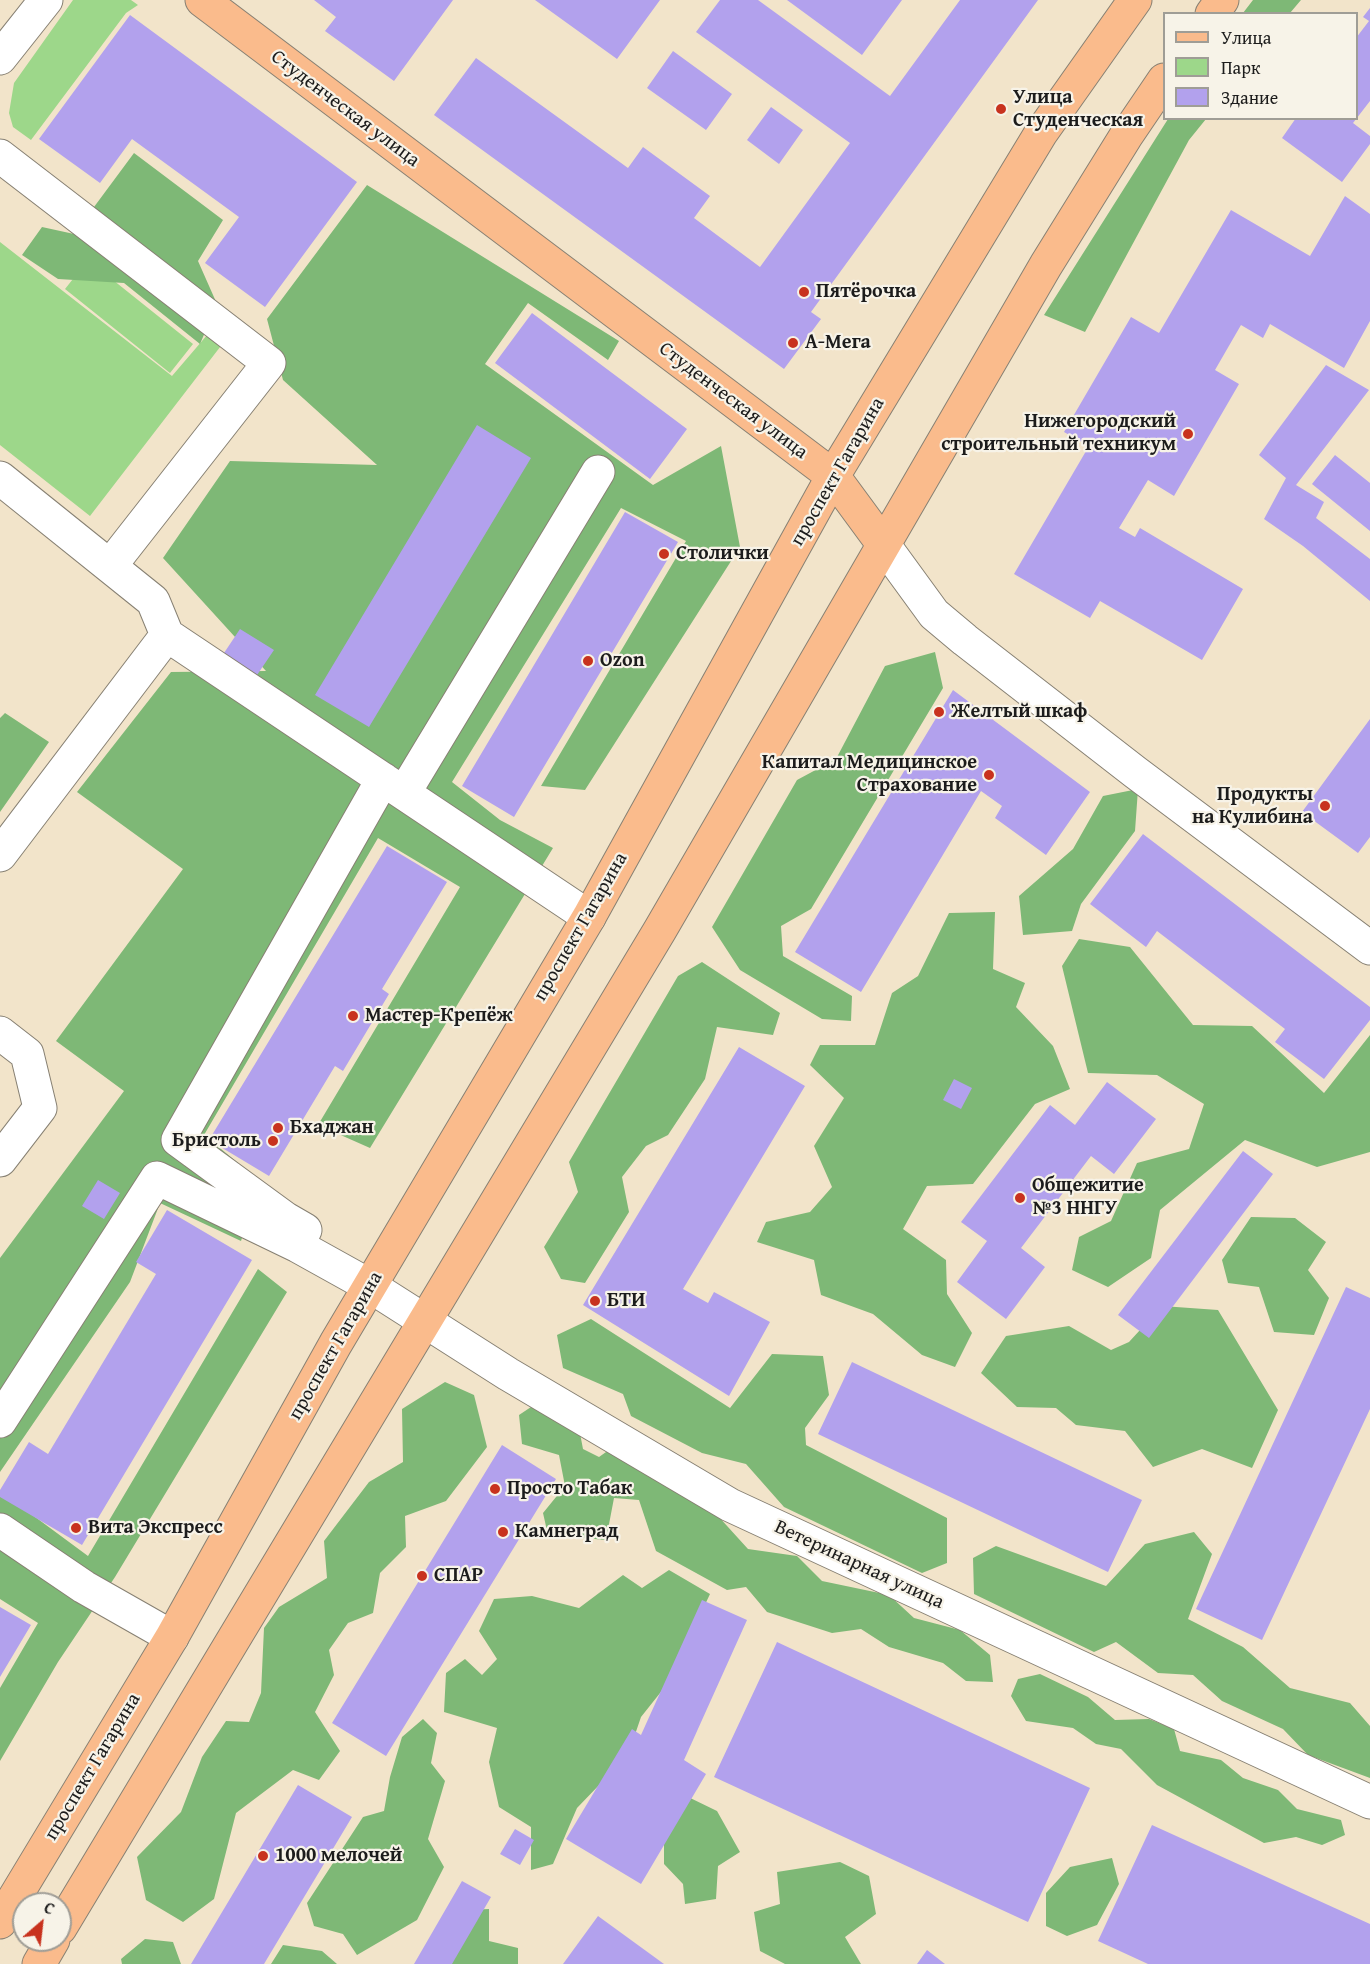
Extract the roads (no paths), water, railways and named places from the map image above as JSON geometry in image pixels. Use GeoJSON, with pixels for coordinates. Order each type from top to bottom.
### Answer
{"type":"FeatureCollection","features":[{"type":"Feature","properties":{"kind":"main road","name":"Студенческая улица"},"geometry":{"type":"LineString","coordinates":[[202,0],[833,477],[883,544]]}},
{"type":"Feature","properties":{"kind":"main road","name":"проспект Гагарина"},"geometry":{"type":"LineString","coordinates":[[0,1922],[172,1637],[336,1343],[589,917],[833,477],[1041,133],[1135,0]]}},
{"type":"Feature","properties":{"kind":"main road"},"geometry":{"type":"LineString","coordinates":[[72,1908],[666,920],[1046,265],[1126,136],[1163,81]]}},
{"type":"Feature","properties":{"kind":"street"},"geometry":{"type":"LineString","coordinates":[[0,58],[46,0]]}},
{"type":"Feature","properties":{"kind":"street"},"geometry":{"type":"LineString","coordinates":[[3,165],[269,363],[110,566]]}},
{"type":"Feature","properties":{"kind":"street"},"geometry":{"type":"LineString","coordinates":[[374,1280],[285,1219],[178,1140],[394,786],[598,472]]}},
{"type":"Feature","properties":{"kind":"street"},"geometry":{"type":"LineString","coordinates":[[0,478],[153,601],[167,635],[589,917]]}},
{"type":"Feature","properties":{"kind":"street","name":"Студенческая улица"},"geometry":{"type":"LineString","coordinates":[[883,544],[934,614],[1135,772],[1369,946]]}},
{"type":"Feature","properties":{"kind":"street"},"geometry":{"type":"LineString","coordinates":[[0,855],[167,635]]}},
{"type":"Feature","properties":{"kind":"street"},"geometry":{"type":"LineString","coordinates":[[0,1033],[27,1054],[39,1108],[0,1160]]}},
{"type":"Feature","properties":{"kind":"street"},"geometry":{"type":"LineString","coordinates":[[0,1421],[157,1178],[374,1280]]}},
{"type":"Feature","properties":{"kind":"street","name":"Ветеринарная улица"},"geometry":{"type":"LineString","coordinates":[[374,1280],[425,1320],[508,1374],[730,1505],[1370,1802]]}},
{"type":"Feature","properties":{"kind":"street"},"geometry":{"type":"LineString","coordinates":[[0,1530],[84,1587],[172,1637]]}},
{"type":"Feature","properties":{"kind":"place","name":"Улица Студенческая"},"geometry":{"type":"Point","coordinates":[1001,109]}},
{"type":"Feature","properties":{"kind":"place","name":"Пятёрочка"},"geometry":{"type":"Point","coordinates":[804,292]}},
{"type":"Feature","properties":{"kind":"place","name":"А-Мега"},"geometry":{"type":"Point","coordinates":[793,343]}},
{"type":"Feature","properties":{"kind":"place","name":"Нижегородский строительный техникум"},"geometry":{"type":"Point","coordinates":[1188,434]}},
{"type":"Feature","properties":{"kind":"place","name":"Столички"},"geometry":{"type":"Point","coordinates":[664,554]}},
{"type":"Feature","properties":{"kind":"place","name":"Ozon"},"geometry":{"type":"Point","coordinates":[588,661]}},
{"type":"Feature","properties":{"kind":"place","name":"Желтый шкаф"},"geometry":{"type":"Point","coordinates":[939,712]}},
{"type":"Feature","properties":{"kind":"place","name":"Капитал Медицинское Страхование"},"geometry":{"type":"Point","coordinates":[989,775]}},
{"type":"Feature","properties":{"kind":"place","name":"Продукты на Кулибина"},"geometry":{"type":"Point","coordinates":[1325,806]}},
{"type":"Feature","properties":{"kind":"place","name":"Мастер-Крепёж"},"geometry":{"type":"Point","coordinates":[353,1016]}},
{"type":"Feature","properties":{"kind":"place","name":"Бхаджан"},"geometry":{"type":"Point","coordinates":[278,1128]}},
{"type":"Feature","properties":{"kind":"place","name":"Бристоль"},"geometry":{"type":"Point","coordinates":[273,1141]}},
{"type":"Feature","properties":{"kind":"place","name":"Общежитие №3 ННГУ"},"geometry":{"type":"Point","coordinates":[1020,1198]}},
{"type":"Feature","properties":{"kind":"place","name":"БТИ"},"geometry":{"type":"Point","coordinates":[595,1301]}},
{"type":"Feature","properties":{"kind":"place","name":"Просто Табак"},"geometry":{"type":"Point","coordinates":[495,1489]}},
{"type":"Feature","properties":{"kind":"place","name":"Вита Экспресс"},"geometry":{"type":"Point","coordinates":[76,1528]}},
{"type":"Feature","properties":{"kind":"place","name":"Камнеград"},"geometry":{"type":"Point","coordinates":[503,1532]}},
{"type":"Feature","properties":{"kind":"place","name":"СПАР"},"geometry":{"type":"Point","coordinates":[422,1576]}},
{"type":"Feature","properties":{"kind":"place","name":"1000 мелочей"},"geometry":{"type":"Point","coordinates":[263,1856]}}]}
